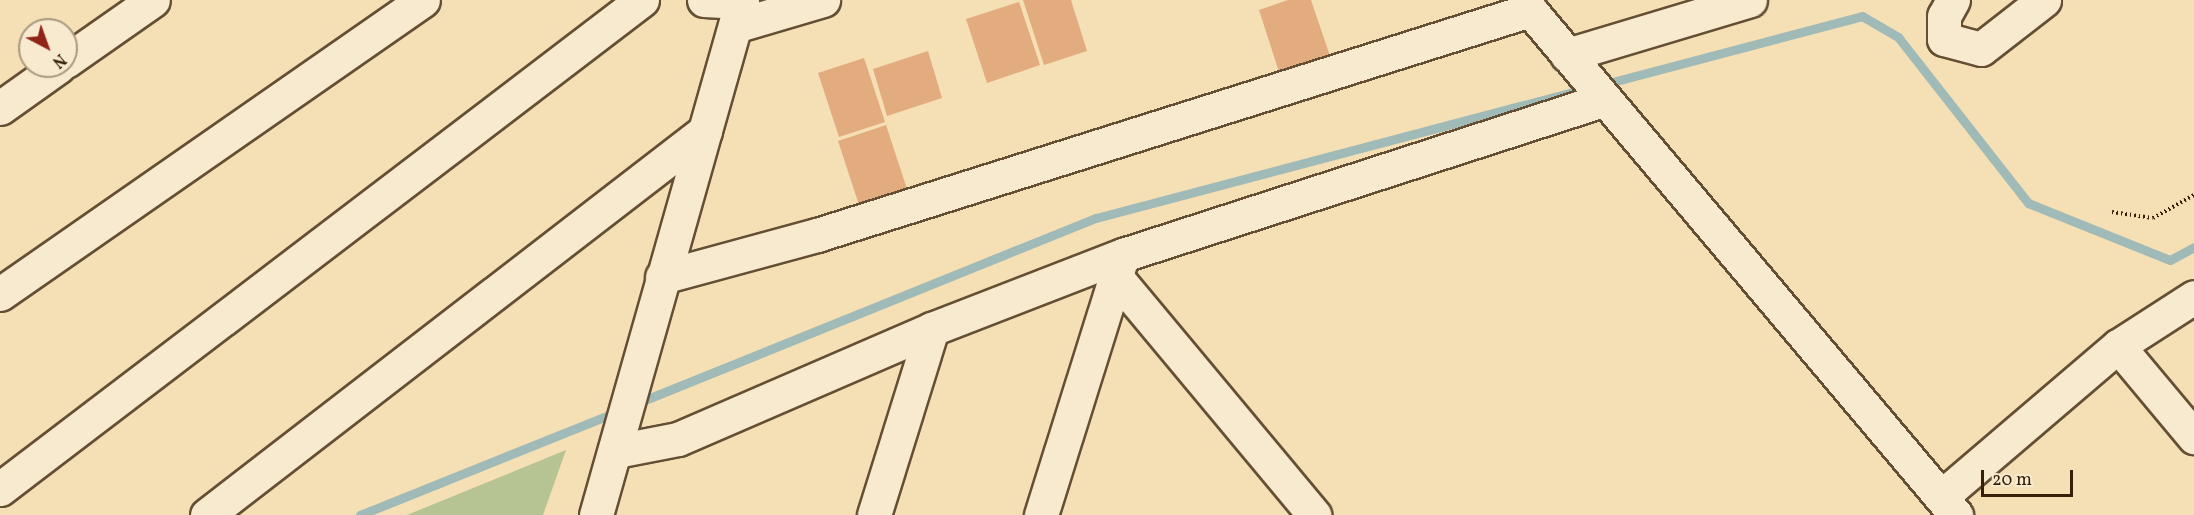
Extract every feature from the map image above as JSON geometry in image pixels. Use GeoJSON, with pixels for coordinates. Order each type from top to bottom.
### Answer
{"type":"FeatureCollection","features":[{"type":"Feature","properties":{"kind":"street"},"geometry":{"type":"LineString","coordinates":[[78,53],[153,0]]}},
{"type":"Feature","properties":{"kind":"street"},"geometry":{"type":"LineString","coordinates":[[0,294],[423,0]]}},
{"type":"Feature","properties":{"kind":"street"},"geometry":{"type":"LineString","coordinates":[[0,489],[642,0]]}},
{"type":"Feature","properties":{"kind":"street"},"geometry":{"type":"LineString","coordinates":[[704,0],[739,9],[823,0]]}},
{"type":"Feature","properties":{"kind":"street"},"geometry":{"type":"LineString","coordinates":[[1567,55],[1750,0]]}},
{"type":"Feature","properties":{"kind":"street"},"geometry":{"type":"LineString","coordinates":[[1953,0],[1944,16],[1944,39],[1981,49],[2044,0]]}},
{"type":"Feature","properties":{"kind":"street"},"geometry":{"type":"LineString","coordinates":[[662,277],[817,235],[1525,5],[1603,100],[1949,506],[2118,346],[2194,297]]}},
{"type":"Feature","properties":{"kind":"street"},"geometry":{"type":"LineString","coordinates":[[596,515],[616,451],[662,277],[739,9]]}},
{"type":"Feature","properties":{"kind":"street"},"geometry":{"type":"LineString","coordinates":[[0,108],[42,78]]}},
{"type":"Feature","properties":{"kind":"street"},"geometry":{"type":"LineString","coordinates":[[616,451],[678,439],[932,329],[1603,100]]}},
{"type":"Feature","properties":{"kind":"street"},"geometry":{"type":"LineString","coordinates":[[207,515],[705,131]]}},
{"type":"Feature","properties":{"kind":"street"},"geometry":{"type":"LineString","coordinates":[[1041,515],[1119,266]]}},
{"type":"Feature","properties":{"kind":"street"},"geometry":{"type":"LineString","coordinates":[[1119,266],[1314,515]]}},
{"type":"Feature","properties":{"kind":"street"},"geometry":{"type":"LineString","coordinates":[[874,515],[932,329]]}},
{"type":"Feature","properties":{"kind":"street"},"geometry":{"type":"LineString","coordinates":[[2118,346],[2194,437]]}},
{"type":"Feature","properties":{"kind":"path"},"geometry":{"type":"LineString","coordinates":[[2112,213],[2153,218],[2194,195]]}},
{"type":"Feature","properties":{"kind":"green space"},"geometry":{"type":"Polygon","coordinates":[[[566,450],[543,515],[407,515],[566,450]]]}},
{"type":"Feature","properties":{"kind":"building"},"geometry":{"type":"Polygon","coordinates":[[[1023,0],[1071,0],[1087,51],[1044,65],[1023,0]]]}},
{"type":"Feature","properties":{"kind":"building"},"geometry":{"type":"Polygon","coordinates":[[[1288,0],[1311,0],[1331,59],[1280,75],[1259,10],[1288,0]]]}},
{"type":"Feature","properties":{"kind":"building"},"geometry":{"type":"Polygon","coordinates":[[[1019,2],[1040,65],[987,83],[966,19],[1019,2]]]}},
{"type":"Feature","properties":{"kind":"building"},"geometry":{"type":"Polygon","coordinates":[[[928,51],[942,98],[887,116],[873,69],[928,51]]]}},
{"type":"Feature","properties":{"kind":"building"},"geometry":{"type":"Polygon","coordinates":[[[864,58],[885,122],[839,137],[818,73],[864,58]]]}},
{"type":"Feature","properties":{"kind":"building"},"geometry":{"type":"Polygon","coordinates":[[[886,125],[908,192],[860,208],[838,141],[886,125]]]}},
{"type":"Feature","properties":{"kind":"waterway"},"geometry":{"type":"LineString","coordinates":[[1601,85],[1862,16],[1898,37],[2028,203],[2170,260],[2194,247]]}},
{"type":"Feature","properties":{"kind":"waterway"},"geometry":{"type":"LineString","coordinates":[[635,404],[1096,218],[1588,88]]}},
{"type":"Feature","properties":{"kind":"waterway"},"geometry":{"type":"LineString","coordinates":[[360,515],[616,412]]}}]}
